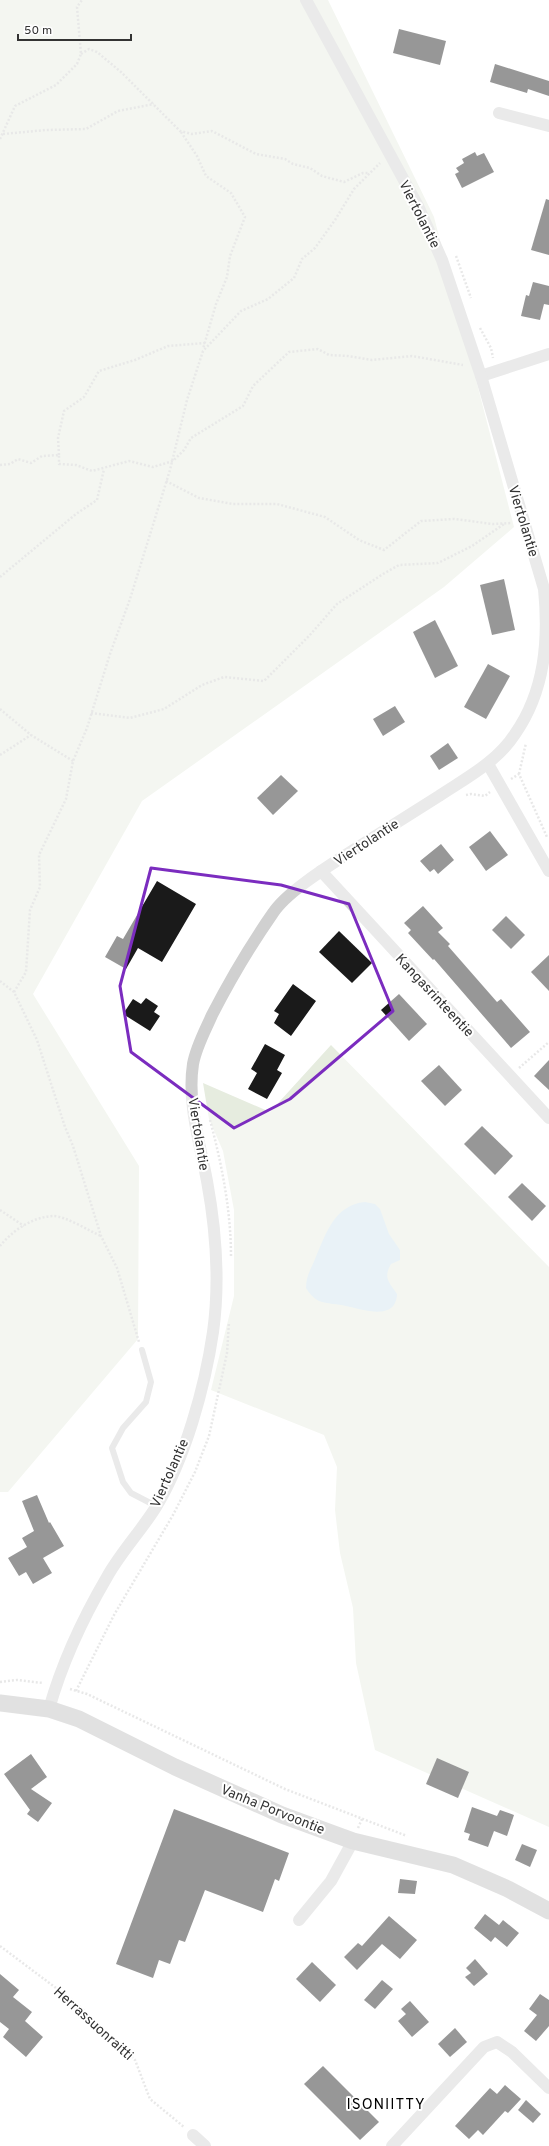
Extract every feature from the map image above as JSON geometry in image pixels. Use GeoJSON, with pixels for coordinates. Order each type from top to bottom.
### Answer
{"type":"FeatureCollection","features":[{"type":"Feature","properties":{"kind":"main road","name":"Vanha Porvoontie"},"geometry":{"type":"LineString","coordinates":[[0,1703],[49,1709],[79,1719],[175,1767],[282,1815],[353,1841],[452,1865],[508,1889],[549,1911]]}},
{"type":"Feature","properties":{"kind":"street","name":"Viertolantie"},"geometry":{"type":"LineString","coordinates":[[49,1709],[56,1685],[78,1632],[107,1575],[156,1506],[180,1456],[201,1388],[213,1332],[217,1273],[208,1187],[192,1097],[193,1063],[201,1039],[221,997],[249,948],[276,908],[321,871],[488,764],[514,736],[528,710],[539,683],[548,648],[548,618],[544,589],[479,371],[442,260],[418,206],[391,159],[306,0]]}},
{"type":"Feature","properties":{"kind":"street"},"geometry":{"type":"LineString","coordinates":[[499,113],[549,126]]}},
{"type":"Feature","properties":{"kind":"street"},"geometry":{"type":"LineString","coordinates":[[479,371],[549,354]]}},
{"type":"Feature","properties":{"kind":"street"},"geometry":{"type":"LineString","coordinates":[[488,764],[549,871]]}},
{"type":"Feature","properties":{"kind":"street","name":"Kangasrinteentie"},"geometry":{"type":"LineString","coordinates":[[321,871],[549,1118]]}},
{"type":"Feature","properties":{"kind":"street"},"geometry":{"type":"LineString","coordinates":[[299,1920],[332,1881],[353,1841]]}},
{"type":"Feature","properties":{"kind":"street"},"geometry":{"type":"LineString","coordinates":[[392,2146],[484,2047],[497,2042],[512,2052],[549,2088]]}},
{"type":"Feature","properties":{"kind":"street"},"geometry":{"type":"LineString","coordinates":[[193,2135],[205,2146]]}},
{"type":"Feature","properties":{"kind":"lane"},"geometry":{"type":"LineString","coordinates":[[142,1350],[151,1382],[146,1402],[123,1428],[112,1448],[123,1482],[131,1493],[156,1506]]}},
{"type":"Feature","properties":{"kind":"path"},"geometry":{"type":"LineString","coordinates":[[0,139],[15,106],[56,85],[77,64],[81,54],[77,7],[82,0]]}},
{"type":"Feature","properties":{"kind":"path"},"geometry":{"type":"LineString","coordinates":[[14,992],[26,972],[30,910],[40,887],[39,855],[66,799],[73,761],[130,599],[173,461],[187,400],[216,304],[227,277],[230,256],[245,217],[231,193],[206,176],[197,156],[180,131],[154,104],[97,52],[89,49],[81,54]]}},
{"type":"Feature","properties":{"kind":"path"},"geometry":{"type":"LineString","coordinates":[[2,134],[46,130],[86,129],[118,111],[154,104]]}},
{"type":"Feature","properties":{"kind":"path"},"geometry":{"type":"LineString","coordinates":[[180,131],[192,134],[212,131],[256,154],[284,160],[310,168],[322,176],[344,182],[363,173],[369,173]]}},
{"type":"Feature","properties":{"kind":"path"},"geometry":{"type":"LineString","coordinates":[[203,351],[241,311],[268,298],[294,278],[302,259],[315,248],[335,220],[354,189],[378,164],[391,159]]}},
{"type":"Feature","properties":{"kind":"path"},"geometry":{"type":"LineString","coordinates":[[205,343],[168,346],[135,360],[99,371],[84,397],[64,411],[58,438],[59,464],[76,465],[92,471],[104,469],[129,461],[153,467],[173,461],[184,450],[191,438],[243,406],[254,386],[289,352],[318,349],[329,355],[348,356],[372,360],[412,356],[456,364],[479,371]]}},
{"type":"Feature","properties":{"kind":"path"},"geometry":{"type":"LineString","coordinates":[[0,465],[10,464],[18,459],[31,463],[42,456],[59,455]]}},
{"type":"Feature","properties":{"kind":"path"},"geometry":{"type":"LineString","coordinates":[[0,577],[76,514],[97,500],[104,469]]}},
{"type":"Feature","properties":{"kind":"path"},"geometry":{"type":"LineString","coordinates":[[166,481],[199,498],[233,504],[277,504],[325,517],[359,540],[384,550],[421,521],[454,519],[493,524],[524,522]]}},
{"type":"Feature","properties":{"kind":"path"},"geometry":{"type":"LineString","coordinates":[[91,713],[130,718],[164,709],[202,685],[224,677],[264,681],[309,636],[337,604],[400,565],[438,563],[472,546],[504,524]]}},
{"type":"Feature","properties":{"kind":"path"},"geometry":{"type":"LineString","coordinates":[[0,710],[31,735],[73,761]]}},
{"type":"Feature","properties":{"kind":"path"},"geometry":{"type":"LineString","coordinates":[[0,755],[31,735]]}},
{"type":"Feature","properties":{"kind":"path"},"geometry":{"type":"LineString","coordinates":[[461,797],[471,794],[485,796],[519,774],[549,842]]}},
{"type":"Feature","properties":{"kind":"path"},"geometry":{"type":"LineString","coordinates":[[0,981],[14,992],[37,1040],[101,1236],[117,1268],[142,1350]]}},
{"type":"Feature","properties":{"kind":"path"},"geometry":{"type":"LineString","coordinates":[[509,1076],[549,1042]]}},
{"type":"Feature","properties":{"kind":"path"},"geometry":{"type":"LineString","coordinates":[[208,1116],[219,1154],[231,1231],[231,1259]]}},
{"type":"Feature","properties":{"kind":"path"},"geometry":{"type":"LineString","coordinates":[[0,1210],[24,1226]]}},
{"type":"Feature","properties":{"kind":"path"},"geometry":{"type":"LineString","coordinates":[[0,1246],[11,1233],[24,1226],[53,1216],[74,1223],[101,1236]]}},
{"type":"Feature","properties":{"kind":"path"},"geometry":{"type":"LineString","coordinates":[[76,1691],[114,1615],[173,1515],[195,1472],[208,1436],[227,1353],[229,1316]]}},
{"type":"Feature","properties":{"kind":"path"},"geometry":{"type":"LineString","coordinates":[[0,1682],[17,1680],[56,1685],[87,1694],[286,1789],[414,1839]]}},
{"type":"Feature","properties":{"kind":"path","name":"Herrassuonraitti"},"geometry":{"type":"LineString","coordinates":[[0,1946],[76,2003],[136,2060],[150,2099],[193,2135]]}},
{"type":"Feature","properties":{"kind":"highlighted area"},"geometry":{"type":"Polygon","coordinates":[[[151,868],[281,885],[349,904],[393,1011],[290,1099],[234,1128],[131,1052],[120,986],[151,868]]]}},
{"type":"Feature","properties":{"kind":"shaded area"},"geometry":{"type":"Polygon","coordinates":[[[0,0],[328,0],[434,217],[514,527],[444,587],[142,801],[33,994],[139,1166],[138,1339],[8,1492],[0,1492],[0,0]]]}},
{"type":"Feature","properties":{"kind":"shaded area"},"geometry":{"type":"Polygon","coordinates":[[[331,1045],[549,1267],[549,1827],[375,1750],[356,1663],[353,1608],[340,1553],[335,1510],[337,1467],[324,1435],[211,1390],[234,1296],[234,1210],[223,1151],[209,1119],[203,1083],[270,1112],[331,1045]]]}},
{"type":"Feature","properties":{"kind":"water"},"geometry":{"type":"Polygon","coordinates":[[[365,1202],[375,1204],[380,1209],[389,1234],[400,1250],[400,1260],[391,1264],[387,1273],[389,1283],[397,1294],[395,1303],[391,1308],[385,1311],[369,1311],[322,1302],[313,1297],[306,1288],[309,1273],[332,1222],[338,1215],[354,1204],[365,1202]]]}},
{"type":"Feature","properties":{"kind":"building"},"geometry":{"type":"Polygon","coordinates":[[[399,29],[446,41],[440,65],[393,53],[399,29]]]}},
{"type":"Feature","properties":{"kind":"building"},"geometry":{"type":"Polygon","coordinates":[[[495,64],[549,81],[549,96],[528,89],[527,93],[490,82],[495,64]]]}},
{"type":"Feature","properties":{"kind":"building"},"geometry":{"type":"Polygon","coordinates":[[[475,152],[477,156],[484,153],[494,172],[462,188],[455,174],[459,172],[456,168],[464,163],[462,159],[475,152]]]}},
{"type":"Feature","properties":{"kind":"building"},"geometry":{"type":"Polygon","coordinates":[[[546,199],[549,200],[549,255],[531,250],[546,199]]]}},
{"type":"Feature","properties":{"kind":"building"},"geometry":{"type":"Polygon","coordinates":[[[533,282],[549,286],[549,305],[544,304],[540,320],[521,316],[526,295],[529,296],[533,282]]]}},
{"type":"Feature","properties":{"kind":"building"},"geometry":{"type":"Polygon","coordinates":[[[504,579],[515,630],[492,635],[480,585],[504,579]]]}},
{"type":"Feature","properties":{"kind":"building"},"geometry":{"type":"Polygon","coordinates":[[[435,620],[458,666],[435,678],[413,632],[435,620]]]}},
{"type":"Feature","properties":{"kind":"building"},"geometry":{"type":"Polygon","coordinates":[[[488,664],[510,676],[486,719],[464,707],[488,664]]]}},
{"type":"Feature","properties":{"kind":"building"},"geometry":{"type":"Polygon","coordinates":[[[395,706],[405,722],[383,736],[373,719],[395,706]]]}},
{"type":"Feature","properties":{"kind":"building"},"geometry":{"type":"Polygon","coordinates":[[[448,743],[458,758],[439,770],[430,756],[448,743]]]}},
{"type":"Feature","properties":{"kind":"building"},"geometry":{"type":"Polygon","coordinates":[[[281,775],[298,791],[273,815],[257,798],[281,775]]]}},
{"type":"Feature","properties":{"kind":"building"},"geometry":{"type":"Polygon","coordinates":[[[490,831],[508,855],[486,871],[469,847],[490,831]]]}},
{"type":"Feature","properties":{"kind":"building"},"geometry":{"type":"Polygon","coordinates":[[[441,844],[454,860],[438,874],[434,869],[430,872],[420,861],[441,844]]]}},
{"type":"Feature","properties":{"kind":"building"},"geometry":{"type":"Polygon","coordinates":[[[157,881],[196,904],[162,962],[138,948],[126,969],[105,957],[117,936],[123,939],[157,881]]]}},
{"type":"Feature","properties":{"kind":"building"},"geometry":{"type":"Polygon","coordinates":[[[423,906],[443,928],[438,932],[450,944],[448,946],[497,1002],[501,999],[530,1032],[511,1048],[434,959],[433,960],[408,933],[411,930],[404,923],[423,906]]]}},
{"type":"Feature","properties":{"kind":"building"},"geometry":{"type":"Polygon","coordinates":[[[506,916],[525,935],[511,949],[492,930],[506,916]]]}},
{"type":"Feature","properties":{"kind":"building"},"geometry":{"type":"Polygon","coordinates":[[[339,931],[372,963],[352,983],[319,952],[339,931]]]}},
{"type":"Feature","properties":{"kind":"building"},"geometry":{"type":"Polygon","coordinates":[[[549,955],[549,991],[531,972],[549,955]]]}},
{"type":"Feature","properties":{"kind":"building"},"geometry":{"type":"Polygon","coordinates":[[[293,984],[316,1001],[291,1036],[274,1023],[279,1014],[274,1011],[293,984]]]}},
{"type":"Feature","properties":{"kind":"building"},"geometry":{"type":"Polygon","coordinates":[[[399,994],[427,1024],[409,1041],[381,1010],[399,994]]]}},
{"type":"Feature","properties":{"kind":"building"},"geometry":{"type":"Polygon","coordinates":[[[146,998],[158,1006],[154,1012],[160,1016],[150,1031],[123,1014],[133,999],[141,1004],[146,998]]]}},
{"type":"Feature","properties":{"kind":"building"},"geometry":{"type":"Polygon","coordinates":[[[265,1044],[285,1055],[277,1070],[282,1073],[267,1099],[248,1089],[257,1073],[251,1069],[265,1044]]]}},
{"type":"Feature","properties":{"kind":"building"},"geometry":{"type":"Polygon","coordinates":[[[549,1060],[549,1090],[534,1076],[549,1060]]]}},
{"type":"Feature","properties":{"kind":"building"},"geometry":{"type":"Polygon","coordinates":[[[439,1065],[462,1090],[445,1106],[421,1081],[439,1065]]]}},
{"type":"Feature","properties":{"kind":"building"},"geometry":{"type":"Polygon","coordinates":[[[482,1126],[513,1156],[495,1175],[464,1144],[482,1126]]]}},
{"type":"Feature","properties":{"kind":"building"},"geometry":{"type":"Polygon","coordinates":[[[522,1183],[546,1206],[532,1221],[508,1197],[522,1183]]]}},
{"type":"Feature","properties":{"kind":"building"},"geometry":{"type":"Polygon","coordinates":[[[37,1495],[49,1523],[50,1522],[64,1546],[43,1558],[52,1573],[33,1584],[26,1572],[19,1576],[8,1558],[27,1547],[22,1538],[34,1531],[22,1501],[37,1495]]]}},
{"type":"Feature","properties":{"kind":"building"},"geometry":{"type":"Polygon","coordinates":[[[31,1754],[47,1777],[31,1789],[52,1803],[38,1822],[27,1814],[30,1810],[4,1774],[31,1754]]]}},
{"type":"Feature","properties":{"kind":"building"},"geometry":{"type":"Polygon","coordinates":[[[437,1758],[469,1772],[458,1798],[426,1784],[437,1758]]]}},
{"type":"Feature","properties":{"kind":"building"},"geometry":{"type":"Polygon","coordinates":[[[472,1807],[497,1816],[500,1810],[514,1815],[507,1836],[494,1831],[488,1847],[468,1840],[470,1834],[464,1832],[472,1807]]]}},
{"type":"Feature","properties":{"kind":"building"},"geometry":{"type":"Polygon","coordinates":[[[174,1809],[289,1853],[279,1881],[275,1879],[263,1912],[205,1890],[185,1942],[179,1940],[170,1964],[159,1960],[153,1978],[116,1964],[174,1809]]]}},
{"type":"Feature","properties":{"kind":"building"},"geometry":{"type":"Polygon","coordinates":[[[522,1844],[537,1850],[530,1867],[515,1860],[522,1844]]]}},
{"type":"Feature","properties":{"kind":"building"},"geometry":{"type":"Polygon","coordinates":[[[400,1879],[417,1881],[415,1894],[398,1893],[400,1879]]]}},
{"type":"Feature","properties":{"kind":"building"},"geometry":{"type":"Polygon","coordinates":[[[485,1914],[499,1925],[503,1920],[519,1933],[507,1947],[495,1937],[491,1942],[474,1928],[485,1914]]]}},
{"type":"Feature","properties":{"kind":"building"},"geometry":{"type":"Polygon","coordinates":[[[389,1916],[417,1940],[400,1959],[382,1944],[357,1970],[344,1957],[358,1943],[362,1946],[389,1916]]]}},
{"type":"Feature","properties":{"kind":"building"},"geometry":{"type":"Polygon","coordinates":[[[475,1959],[488,1974],[474,1986],[465,1977],[471,1973],[466,1968],[475,1959]]]}},
{"type":"Feature","properties":{"kind":"building"},"geometry":{"type":"Polygon","coordinates":[[[312,1962],[336,1985],[320,2002],[296,1979],[312,1962]]]}},
{"type":"Feature","properties":{"kind":"building"},"geometry":{"type":"Polygon","coordinates":[[[0,1974],[19,1990],[13,1997],[32,2012],[25,2021],[43,2037],[26,2057],[3,2037],[9,2029],[0,2022],[0,1974]]]}},
{"type":"Feature","properties":{"kind":"building"},"geometry":{"type":"Polygon","coordinates":[[[382,1980],[393,1989],[375,2009],[364,2000],[382,1980]]]}},
{"type":"Feature","properties":{"kind":"building"},"geometry":{"type":"Polygon","coordinates":[[[540,1994],[549,2000],[549,2026],[536,2041],[524,2031],[537,2015],[529,2009],[540,1994]]]}},
{"type":"Feature","properties":{"kind":"building"},"geometry":{"type":"Polygon","coordinates":[[[410,2001],[429,2022],[412,2037],[398,2021],[406,2014],[401,2009],[410,2001]]]}},
{"type":"Feature","properties":{"kind":"building"},"geometry":{"type":"Polygon","coordinates":[[[455,2028],[467,2042],[450,2057],[438,2044],[455,2028]]]}},
{"type":"Feature","properties":{"kind":"building"},"geometry":{"type":"Polygon","coordinates":[[[323,2066],[379,2122],[360,2140],[304,2084],[323,2066]]]}},
{"type":"Feature","properties":{"kind":"building"},"geometry":{"type":"Polygon","coordinates":[[[505,2085],[521,2099],[508,2113],[505,2111],[483,2135],[478,2130],[469,2139],[455,2126],[490,2088],[497,2094],[505,2085]]]}},
{"type":"Feature","properties":{"kind":"building"},"geometry":{"type":"Polygon","coordinates":[[[526,2100],[541,2114],[533,2123],[518,2110],[526,2100]]]}},
{"type":"Feature","properties":{"kind":"district","name":"ISONIITTY"},"geometry":{"type":"Point","coordinates":[386,2104]}}]}
